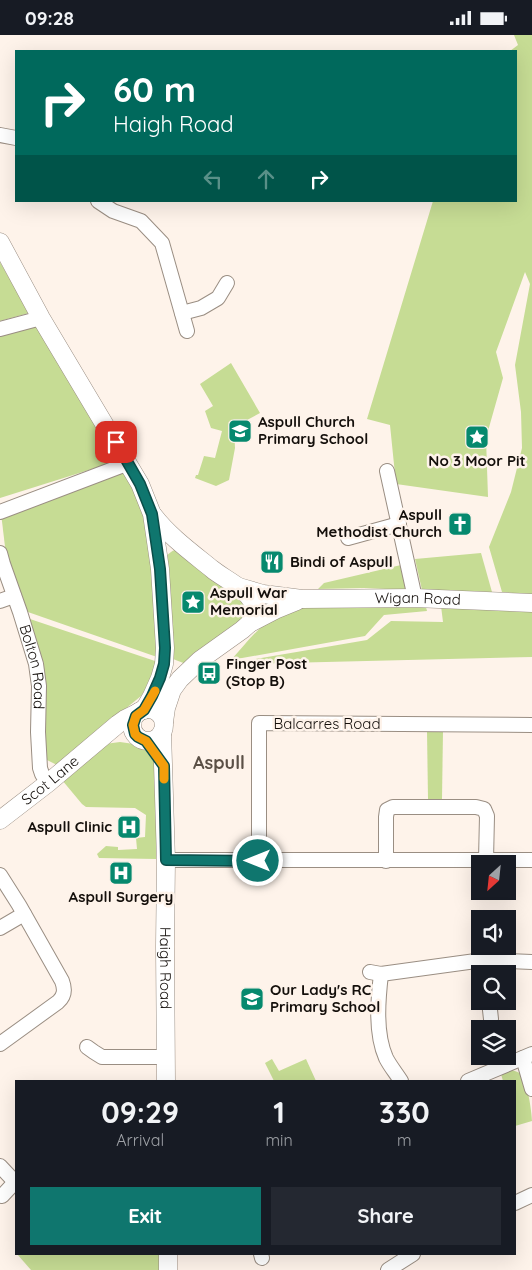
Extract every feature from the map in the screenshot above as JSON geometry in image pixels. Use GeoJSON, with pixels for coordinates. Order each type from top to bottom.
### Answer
{"type":"FeatureCollection","features":[{"type":"Feature","properties":{"kind":"main road"},"geometry":{"type":"LineString","coordinates":[[0,242],[41,318],[129,463],[152,514],[160,569],[165,648],[164,664],[155,691],[134,720],[133,729],[164,766]]}},
{"type":"Feature","properties":{"kind":"main road"},"geometry":{"type":"LineString","coordinates":[[152,514],[163,527],[188,549],[247,595],[253,604],[254,610],[250,623]]}},
{"type":"Feature","properties":{"kind":"main road"},"geometry":{"type":"LineString","coordinates":[[160,569],[163,560],[173,550],[180,548],[188,549]]}},
{"type":"Feature","properties":{"kind":"main road","name":"Wigan Road"},"geometry":{"type":"LineString","coordinates":[[239,587],[263,594],[302,599],[415,598],[532,603]]}},
{"type":"Feature","properties":{"kind":"main road","name":"Wigan Road"},"geometry":{"type":"LineString","coordinates":[[163,727],[166,708],[172,690],[180,679],[200,660],[250,623],[274,609],[302,599]]}},
{"type":"Feature","properties":{"kind":"main road"},"geometry":{"type":"LineString","coordinates":[[165,648],[168,655],[179,663],[194,663],[200,660]]}},
{"type":"Feature","properties":{"kind":"main road"},"geometry":{"type":"LineString","coordinates":[[99,740],[121,737],[155,739],[163,727],[162,717],[154,711],[142,711]]}},
{"type":"Feature","properties":{"kind":"main road","name":"Scot Lane"},"geometry":{"type":"LineString","coordinates":[[0,819],[48,783],[125,719],[142,711]]}},
{"type":"Feature","properties":{"kind":"main road","name":"Haigh Road"},"geometry":{"type":"LineString","coordinates":[[163,727],[166,860],[166,1080]]}},
{"type":"Feature","properties":{"kind":"main road"},"geometry":{"type":"LineString","coordinates":[[168,1255],[168,1270]]}},
{"type":"Feature","properties":{"kind":"street"},"geometry":{"type":"LineString","coordinates":[[0,135],[15,138]]}},
{"type":"Feature","properties":{"kind":"street"},"geometry":{"type":"LineString","coordinates":[[100,202],[113,211],[141,221],[162,243],[187,331]]}},
{"type":"Feature","properties":{"kind":"street"},"geometry":{"type":"LineString","coordinates":[[182,313],[201,308],[218,298],[229,280]]}},
{"type":"Feature","properties":{"kind":"street"},"geometry":{"type":"LineString","coordinates":[[0,329],[41,318]]}},
{"type":"Feature","properties":{"kind":"street"},"geometry":{"type":"LineString","coordinates":[[0,512],[129,463]]}},
{"type":"Feature","properties":{"kind":"street"},"geometry":{"type":"LineString","coordinates":[[387,471],[415,598]]}},
{"type":"Feature","properties":{"kind":"street"},"geometry":{"type":"LineString","coordinates":[[348,538],[399,524]]}},
{"type":"Feature","properties":{"kind":"street","name":"Bolton Road"},"geometry":{"type":"LineString","coordinates":[[0,553],[36,664],[39,686],[38,732],[40,768],[48,783]]}},
{"type":"Feature","properties":{"kind":"street"},"geometry":{"type":"LineString","coordinates":[[0,601],[14,596]]}},
{"type":"Feature","properties":{"kind":"street","name":"Balcarres Road"},"geometry":{"type":"LineString","coordinates":[[258,861],[259,723],[532,725]]}},
{"type":"Feature","properties":{"kind":"street"},"geometry":{"type":"LineString","coordinates":[[386,861],[386,817],[387,810],[393,807],[476,807],[484,809],[487,815],[486,855]]}},
{"type":"Feature","properties":{"kind":"street"},"geometry":{"type":"LineString","coordinates":[[166,860],[471,860]]}},
{"type":"Feature","properties":{"kind":"street"},"geometry":{"type":"LineString","coordinates":[[516,860],[532,860]]}},
{"type":"Feature","properties":{"kind":"street"},"geometry":{"type":"LineString","coordinates":[[0,875],[64,985],[64,993],[58,1002],[0,1044]]}},
{"type":"Feature","properties":{"kind":"street"},"geometry":{"type":"LineString","coordinates":[[0,927],[24,914]]}},
{"type":"Feature","properties":{"kind":"street"},"geometry":{"type":"LineString","coordinates":[[503,965],[532,962]]}},
{"type":"Feature","properties":{"kind":"street"},"geometry":{"type":"LineString","coordinates":[[400,1080],[385,1056],[381,1041],[375,973],[471,968]]}},
{"type":"Feature","properties":{"kind":"street"},"geometry":{"type":"LineString","coordinates":[[490,1010],[491,1019]]}},
{"type":"Feature","properties":{"kind":"street"},"geometry":{"type":"LineString","coordinates":[[87,1047],[102,1057],[166,1057]]}},
{"type":"Feature","properties":{"kind":"street"},"geometry":{"type":"LineString","coordinates":[[470,1080],[528,1056],[532,1089]]}},
{"type":"Feature","properties":{"kind":"street"},"geometry":{"type":"LineString","coordinates":[[0,1166],[15,1180]]}},
{"type":"Feature","properties":{"kind":"street"},"geometry":{"type":"LineString","coordinates":[[2,1196],[15,1182]]}},
{"type":"Feature","properties":{"kind":"street"},"geometry":{"type":"LineString","coordinates":[[516,1203],[532,1195]]}},
{"type":"Feature","properties":{"kind":"street"},"geometry":{"type":"LineString","coordinates":[[388,1270],[411,1255]]}},
{"type":"Feature","properties":{"kind":"green space"},"geometry":{"type":"Polygon","coordinates":[[[514,35],[532,35],[532,595],[502,592],[489,547],[511,492],[522,448],[521,412],[515,365],[530,284],[525,272],[496,352],[503,378],[486,438],[488,497],[396,484],[390,425],[367,419],[433,202],[517,202],[517,50],[511,50],[518,45],[514,35]]]}},
{"type":"Feature","properties":{"kind":"green space"},"geometry":{"type":"Polygon","coordinates":[[[0,262],[29,313],[0,321],[0,262]]]}},
{"type":"Feature","properties":{"kind":"green space"},"geometry":{"type":"Polygon","coordinates":[[[36,326],[124,459],[0,498],[0,335],[36,326]]]}},
{"type":"Feature","properties":{"kind":"green space"},"geometry":{"type":"Polygon","coordinates":[[[231,363],[260,413],[234,427],[235,448],[229,480],[216,486],[195,478],[198,475],[204,456],[215,458],[222,431],[211,428],[205,411],[213,406],[200,384],[231,363]]]}},
{"type":"Feature","properties":{"kind":"green space"},"geometry":{"type":"Polygon","coordinates":[[[129,471],[145,513],[155,597],[157,657],[25,611],[6,555],[1,513],[129,471]]]}},
{"type":"Feature","properties":{"kind":"green space"},"geometry":{"type":"Polygon","coordinates":[[[180,548],[254,610],[186,664],[173,659],[163,560],[170,553],[180,548]]]}},
{"type":"Feature","properties":{"kind":"green space"},"geometry":{"type":"Polygon","coordinates":[[[481,553],[492,592],[422,590],[415,559],[481,553]]]}},
{"type":"Feature","properties":{"kind":"green space"},"geometry":{"type":"Polygon","coordinates":[[[401,565],[409,590],[364,588],[318,589],[324,583],[401,565]]]}},
{"type":"Feature","properties":{"kind":"green space"},"geometry":{"type":"Polygon","coordinates":[[[321,606],[426,607],[427,611],[384,615],[365,636],[231,660],[255,633],[277,616],[302,608],[321,606]]]}},
{"type":"Feature","properties":{"kind":"green space"},"geometry":{"type":"Polygon","coordinates":[[[441,606],[532,611],[532,657],[242,664],[243,661],[367,640],[391,621],[443,622],[441,606]]]}},
{"type":"Feature","properties":{"kind":"green space"},"geometry":{"type":"Polygon","coordinates":[[[27,618],[158,662],[151,680],[141,696],[57,765],[47,760],[45,751],[44,664],[27,618]]]}},
{"type":"Feature","properties":{"kind":"green space"},"geometry":{"type":"Polygon","coordinates":[[[427,731],[443,731],[442,799],[428,799],[427,731]]]}},
{"type":"Feature","properties":{"kind":"green space"},"geometry":{"type":"Polygon","coordinates":[[[120,742],[134,744],[146,751],[155,763],[157,805],[156,859],[99,858],[97,854],[106,846],[118,847],[118,850],[137,849],[136,838],[145,837],[146,815],[135,808],[86,807],[62,780],[105,744],[120,742]]]}},
{"type":"Feature","properties":{"kind":"green space"},"geometry":{"type":"Polygon","coordinates":[[[272,1059],[279,1071],[306,1059],[316,1080],[274,1080],[265,1063],[272,1059]]]}},
{"type":"Feature","properties":{"kind":"green space"},"geometry":{"type":"Polygon","coordinates":[[[511,1070],[520,1073],[524,1078],[532,1121],[516,1126],[516,1080],[503,1080],[501,1074],[511,1070]]]}},
{"type":"Feature","properties":{"kind":"green space"},"geometry":{"type":"Polygon","coordinates":[[[18,1255],[167,1255],[167,1270],[31,1270],[18,1255]]]}},
{"type":"Feature","properties":{"kind":"slow traffic"},"geometry":{"type":"LineString","coordinates":[[155,691],[144,710],[136,716],[133,729],[138,737],[146,741],[164,766],[164,779]]}},
{"type":"Feature","properties":{"kind":"place","name":"Aspull Church Primary School"},"geometry":{"type":"Point","coordinates":[240,431]}},
{"type":"Feature","properties":{"kind":"place","name":"No 3 Moor Pit"},"geometry":{"type":"Point","coordinates":[477,437]}},
{"type":"Feature","properties":{"kind":"place","name":"Aspull Methodist Church"},"geometry":{"type":"Point","coordinates":[460,524]}},
{"type":"Feature","properties":{"kind":"place","name":"Bindi of Aspull"},"geometry":{"type":"Point","coordinates":[272,562]}},
{"type":"Feature","properties":{"kind":"place","name":"Aspull War Memorial"},"geometry":{"type":"Point","coordinates":[193,602]}},
{"type":"Feature","properties":{"kind":"place","name":"Finger Post (Stop B)"},"geometry":{"type":"Point","coordinates":[209,673]}},
{"type":"Feature","properties":{"kind":"place","name":"Aspull Clinic"},"geometry":{"type":"Point","coordinates":[129,827]}},
{"type":"Feature","properties":{"kind":"place","name":"Aspull Surgery"},"geometry":{"type":"Point","coordinates":[121,873]}},
{"type":"Feature","properties":{"kind":"place","name":"Our Lady's RC Primary School"},"geometry":{"type":"Point","coordinates":[252,999]}},
{"type":"Feature","properties":{"kind":"district","name":"Aspull"},"geometry":{"type":"Point","coordinates":[219,763]}},
{"type":"Feature","properties":{"kind":"route"},"geometry":{"type":"LineString","coordinates":[[116,442],[147,499],[152,514],[160,569],[165,648],[164,664],[157,687],[144,710],[136,716],[133,729],[138,737],[146,741],[164,766],[166,860],[258,861]]}}]}
